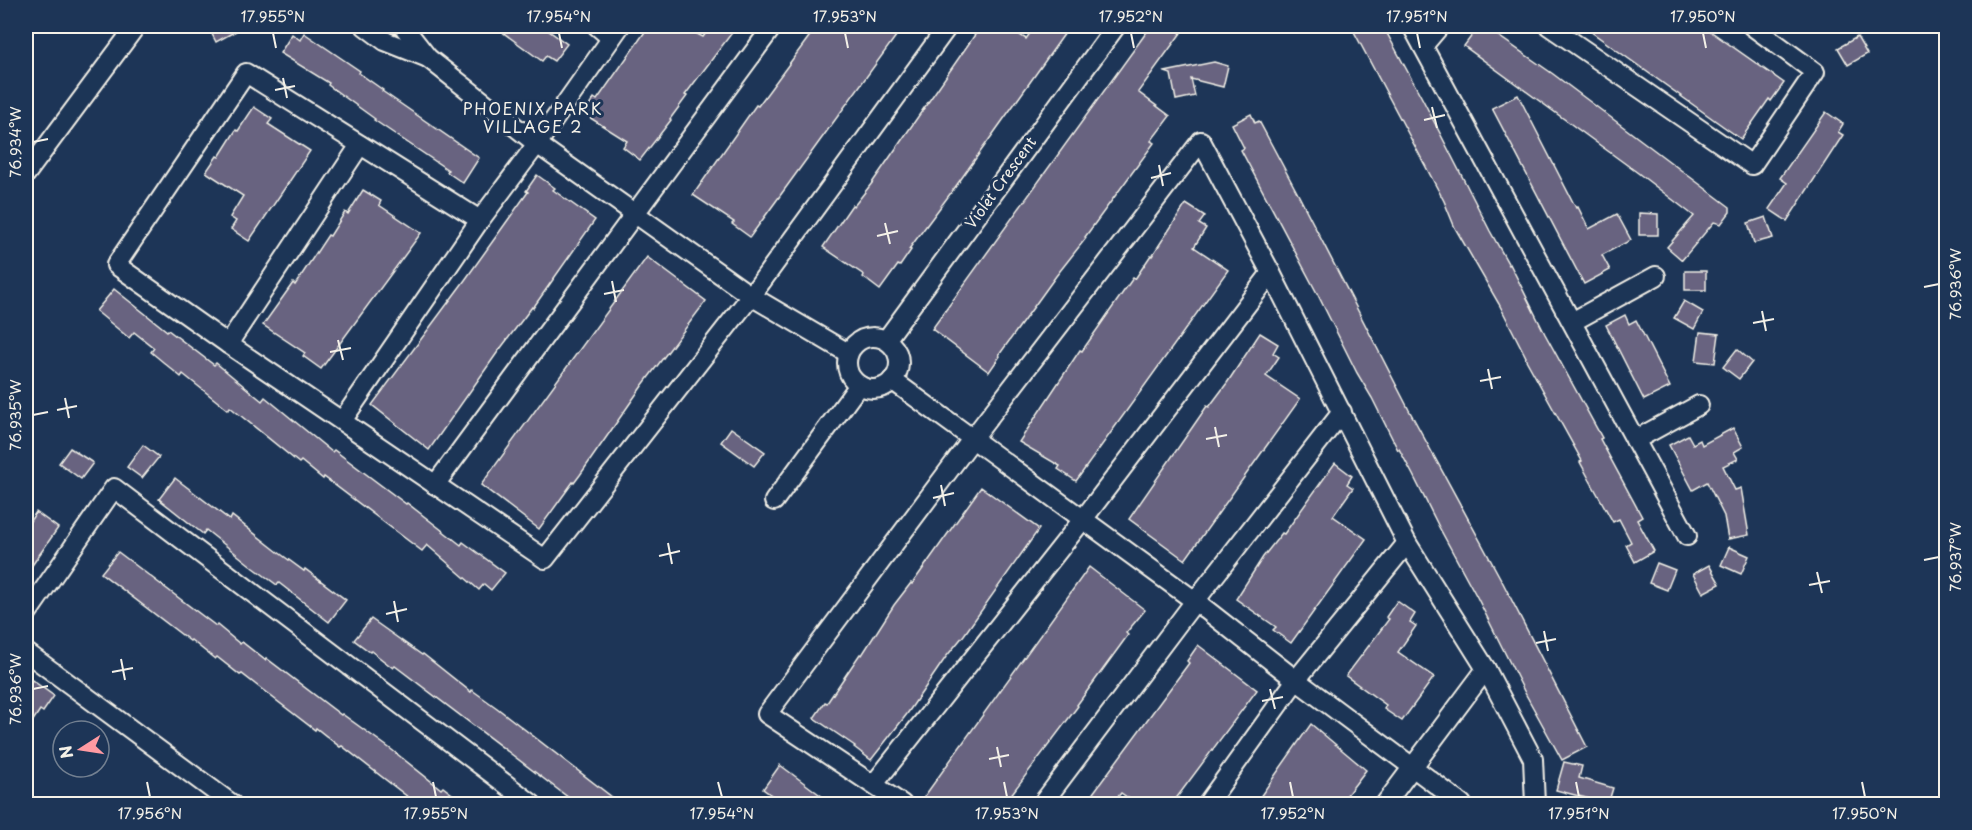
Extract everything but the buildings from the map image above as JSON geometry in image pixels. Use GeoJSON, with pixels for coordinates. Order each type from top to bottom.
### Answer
{"type":"FeatureCollection","features":[{"type":"Feature","properties":{"kind":"street"},"geometry":{"type":"LineString","coordinates":[[26,174],[136,26]]}},
{"type":"Feature","properties":{"kind":"street"},"geometry":{"type":"LineString","coordinates":[[365,26],[385,41],[428,58]]}},
{"type":"Feature","properties":{"kind":"street"},"geometry":{"type":"LineString","coordinates":[[403,26],[428,58],[537,144],[751,296],[848,353]]}},
{"type":"Feature","properties":{"kind":"street"},"geometry":{"type":"LineString","coordinates":[[342,421],[480,220],[616,32],[597,26]]}},
{"type":"Feature","properties":{"kind":"street"},"geometry":{"type":"LineString","coordinates":[[435,485],[773,26]]}},
{"type":"Feature","properties":{"kind":"street"},"geometry":{"type":"LineString","coordinates":[[480,220],[246,73],[116,265],[544,559],[751,296],[948,26]]}},
{"type":"Feature","properties":{"kind":"street","name":"Violet Crescent"},"geometry":{"type":"LineString","coordinates":[[886,340],[1116,26]]}},
{"type":"Feature","properties":{"kind":"street"},"geometry":{"type":"LineString","coordinates":[[1412,26],[1687,536]]}},
{"type":"Feature","properties":{"kind":"street"},"geometry":{"type":"LineString","coordinates":[[1423,46],[1440,26]]}},
{"type":"Feature","properties":{"kind":"street"},"geometry":{"type":"LineString","coordinates":[[1549,26],[1752,165],[1815,72],[1752,26]]}},
{"type":"Feature","properties":{"kind":"street"},"geometry":{"type":"LineString","coordinates":[[902,804],[767,714],[973,438],[1201,141],[1271,273],[1407,543],[1486,669],[1533,759],[1535,804]]}},
{"type":"Feature","properties":{"kind":"street"},"geometry":{"type":"LineString","coordinates":[[228,344],[360,145]]}},
{"type":"Feature","properties":{"kind":"street"},"geometry":{"type":"LineString","coordinates":[[874,784],[1084,518],[1271,273]]}},
{"type":"Feature","properties":{"kind":"street"},"geometry":{"type":"LineString","coordinates":[[1572,322],[1656,276]]}},
{"type":"Feature","properties":{"kind":"street"},"geometry":{"type":"LineString","coordinates":[[878,337],[886,340],[893,347],[899,364],[897,373],[885,386],[867,389],[859,385],[848,371],[846,362],[848,353],[852,346],[860,340],[878,337]]}},
{"type":"Feature","properties":{"kind":"street"},"geometry":{"type":"LineString","coordinates":[[892,380],[1084,518],[1462,804]]}},
{"type":"Feature","properties":{"kind":"street"},"geometry":{"type":"LineString","coordinates":[[774,501],[859,385]]}},
{"type":"Feature","properties":{"kind":"street"},"geometry":{"type":"LineString","coordinates":[[1635,440],[1699,405]]}},
{"type":"Feature","properties":{"kind":"street"},"geometry":{"type":"LineString","coordinates":[[1042,804],[1195,601],[1342,412]]}},
{"type":"Feature","properties":{"kind":"street"},"geometry":{"type":"LineString","coordinates":[[26,615],[114,488],[523,802]]}},
{"type":"Feature","properties":{"kind":"street"},"geometry":{"type":"LineString","coordinates":[[1207,804],[1296,680],[1407,543]]}},
{"type":"Feature","properties":{"kind":"street"},"geometry":{"type":"LineString","coordinates":[[26,652],[232,804]]}},
{"type":"Feature","properties":{"kind":"street"},"geometry":{"type":"LineString","coordinates":[[1385,804],[1486,669]]}},
{"type":"Feature","properties":{"kind":"district","name":"PHOENIX PARK VILLAGE 2"},"geometry":{"type":"Point","coordinates":[533,118]}}]}
